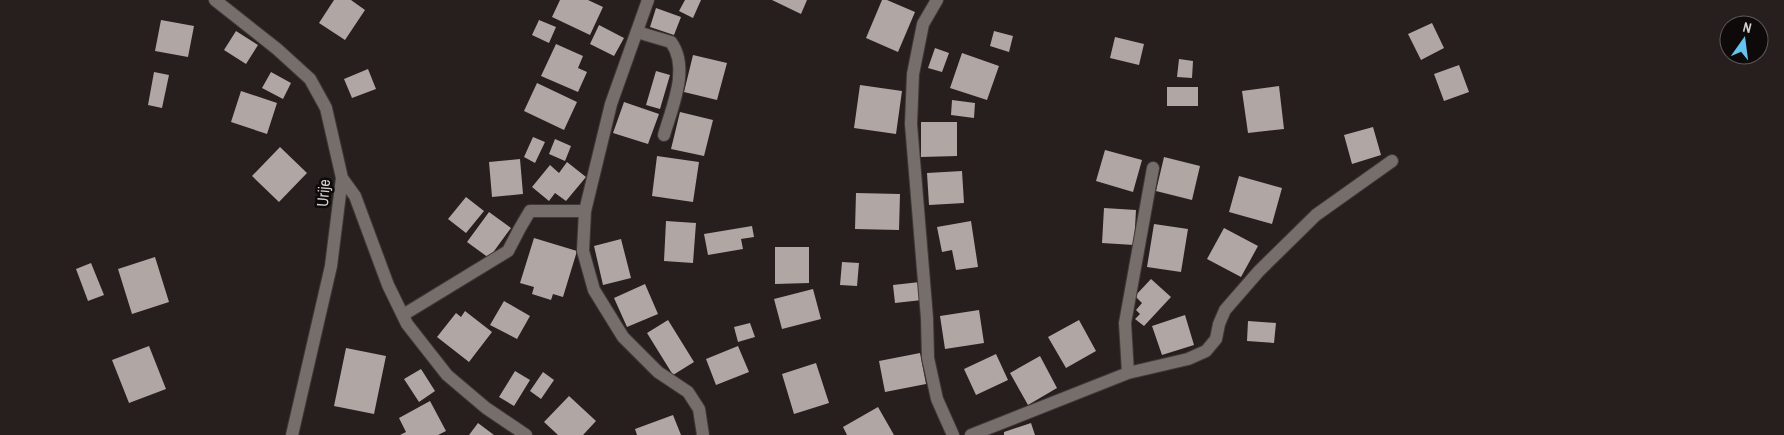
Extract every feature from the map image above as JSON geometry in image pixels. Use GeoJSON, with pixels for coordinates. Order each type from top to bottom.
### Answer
{"type":"FeatureCollection","features":[{"type":"Feature","properties":{"kind":"street","name":"Urije"},"geometry":{"type":"LineString","coordinates":[[215,0],[277,49],[310,79],[326,108],[342,178],[331,266],[292,435]]}},
{"type":"Feature","properties":{"kind":"street"},"geometry":{"type":"LineString","coordinates":[[648,0],[611,104],[585,211],[583,251],[594,290],[623,337],[658,372],[688,392],[699,409],[703,435]]}},
{"type":"Feature","properties":{"kind":"street"},"geometry":{"type":"LineString","coordinates":[[937,0],[923,24],[913,74],[911,124],[927,318],[928,358],[937,398],[953,435]]}},
{"type":"Feature","properties":{"kind":"street"},"geometry":{"type":"LineString","coordinates":[[637,32],[671,42],[679,56],[679,78],[664,135]]}},
{"type":"Feature","properties":{"kind":"street"},"geometry":{"type":"LineString","coordinates":[[971,435],[1128,373],[1188,358],[1206,351],[1216,339],[1219,324],[1225,310],[1259,271],[1316,215],[1392,161]]}},
{"type":"Feature","properties":{"kind":"street"},"geometry":{"type":"LineString","coordinates":[[1128,373],[1125,323],[1153,168]]}},
{"type":"Feature","properties":{"kind":"street"},"geometry":{"type":"LineString","coordinates":[[342,178],[355,196],[388,285],[407,324],[447,375],[486,408],[526,435]]}},
{"type":"Feature","properties":{"kind":"street"},"geometry":{"type":"LineString","coordinates":[[402,315],[508,251],[530,211],[585,211]]}},
{"type":"Feature","properties":{"kind":"building"},"geometry":{"type":"Polygon","coordinates":[[[334,0],[351,0],[365,10],[345,40],[319,23],[334,0]]]}},
{"type":"Feature","properties":{"kind":"building"},"geometry":{"type":"Polygon","coordinates":[[[560,0],[588,0],[603,7],[590,35],[552,17],[560,0]]]}},
{"type":"Feature","properties":{"kind":"building"},"geometry":{"type":"Polygon","coordinates":[[[685,0],[701,0],[693,18],[679,11],[685,0]]]}},
{"type":"Feature","properties":{"kind":"building"},"geometry":{"type":"Polygon","coordinates":[[[772,0],[807,0],[801,14],[772,0]]]}},
{"type":"Feature","properties":{"kind":"building"},"geometry":{"type":"Polygon","coordinates":[[[882,0],[887,0],[915,12],[898,52],[866,38],[882,0]]]}},
{"type":"Feature","properties":{"kind":"building"},"geometry":{"type":"Polygon","coordinates":[[[656,8],[681,17],[674,35],[650,27],[656,8]]]}},
{"type":"Feature","properties":{"kind":"building"},"geometry":{"type":"Polygon","coordinates":[[[161,20],[194,26],[188,57],[155,51],[161,20]]]}},
{"type":"Feature","properties":{"kind":"building"},"geometry":{"type":"Polygon","coordinates":[[[539,20],[556,27],[549,43],[532,35],[539,20]]]}},
{"type":"Feature","properties":{"kind":"building"},"geometry":{"type":"Polygon","coordinates":[[[1432,23],[1444,48],[1421,60],[1408,34],[1432,23]]]}},
{"type":"Feature","properties":{"kind":"building"},"geometry":{"type":"Polygon","coordinates":[[[599,25],[624,38],[614,56],[590,44],[599,25]]]}},
{"type":"Feature","properties":{"kind":"building"},"geometry":{"type":"Polygon","coordinates":[[[236,31],[258,45],[246,64],[224,50],[236,31]]]}},
{"type":"Feature","properties":{"kind":"building"},"geometry":{"type":"Polygon","coordinates":[[[994,31],[1013,36],[1009,52],[990,46],[994,31]]]}},
{"type":"Feature","properties":{"kind":"building"},"geometry":{"type":"Polygon","coordinates":[[[1115,37],[1144,44],[1139,65],[1110,58],[1115,37]]]}},
{"type":"Feature","properties":{"kind":"building"},"geometry":{"type":"Polygon","coordinates":[[[556,44],[583,56],[578,68],[587,72],[578,92],[541,76],[556,44]]]}},
{"type":"Feature","properties":{"kind":"building"},"geometry":{"type":"Polygon","coordinates":[[[935,48],[949,53],[942,72],[928,68],[935,48]]]}},
{"type":"Feature","properties":{"kind":"building"},"geometry":{"type":"Polygon","coordinates":[[[962,53],[999,66],[987,100],[950,88],[962,53]]]}},
{"type":"Feature","properties":{"kind":"building"},"geometry":{"type":"Polygon","coordinates":[[[693,55],[727,63],[717,100],[684,92],[693,55]]]}},
{"type":"Feature","properties":{"kind":"building"},"geometry":{"type":"Polygon","coordinates":[[[1179,59],[1193,61],[1192,78],[1177,77],[1179,59]]]}},
{"type":"Feature","properties":{"kind":"building"},"geometry":{"type":"Polygon","coordinates":[[[1459,65],[1469,92],[1444,101],[1434,74],[1459,65]]]}},
{"type":"Feature","properties":{"kind":"building"},"geometry":{"type":"Polygon","coordinates":[[[368,69],[376,89],[352,98],[344,79],[368,69]]]}},
{"type":"Feature","properties":{"kind":"building"},"geometry":{"type":"Polygon","coordinates":[[[656,71],[670,75],[660,109],[646,105],[656,71]]]}},
{"type":"Feature","properties":{"kind":"building"},"geometry":{"type":"Polygon","coordinates":[[[154,72],[169,75],[162,108],[148,105],[154,72]]]}},
{"type":"Feature","properties":{"kind":"building"},"geometry":{"type":"Polygon","coordinates":[[[271,72],[291,83],[283,99],[262,88],[271,72]]]}},
{"type":"Feature","properties":{"kind":"building"},"geometry":{"type":"Polygon","coordinates":[[[537,83],[577,102],[564,130],[524,111],[537,83]]]}},
{"type":"Feature","properties":{"kind":"building"},"geometry":{"type":"Polygon","coordinates":[[[860,85],[902,91],[896,134],[854,128],[860,85]]]}},
{"type":"Feature","properties":{"kind":"building"},"geometry":{"type":"Polygon","coordinates":[[[1279,86],[1284,129],[1248,133],[1242,91],[1279,86]]]}},
{"type":"Feature","properties":{"kind":"building"},"geometry":{"type":"Polygon","coordinates":[[[1167,87],[1198,87],[1198,106],[1167,106],[1167,87]]]}},
{"type":"Feature","properties":{"kind":"building"},"geometry":{"type":"Polygon","coordinates":[[[241,91],[277,103],[267,134],[231,122],[241,91]]]}},
{"type":"Feature","properties":{"kind":"building"},"geometry":{"type":"Polygon","coordinates":[[[952,100],[975,103],[974,118],[951,115],[952,100]]]}},
{"type":"Feature","properties":{"kind":"building"},"geometry":{"type":"Polygon","coordinates":[[[624,102],[659,114],[648,144],[613,133],[624,102]]]}},
{"type":"Feature","properties":{"kind":"building"},"geometry":{"type":"Polygon","coordinates":[[[680,112],[713,120],[704,156],[671,149],[680,112]]]}},
{"type":"Feature","properties":{"kind":"building"},"geometry":{"type":"Polygon","coordinates":[[[921,122],[957,122],[957,156],[921,157],[921,122]]]}},
{"type":"Feature","properties":{"kind":"building"},"geometry":{"type":"Polygon","coordinates":[[[1373,127],[1381,155],[1352,164],[1344,135],[1373,127]]]}},
{"type":"Feature","properties":{"kind":"building"},"geometry":{"type":"Polygon","coordinates":[[[533,137],[545,142],[535,163],[524,157],[533,137]]]}},
{"type":"Feature","properties":{"kind":"building"},"geometry":{"type":"Polygon","coordinates":[[[555,139],[571,146],[565,161],[549,154],[555,139]]]}},
{"type":"Feature","properties":{"kind":"building"},"geometry":{"type":"Polygon","coordinates":[[[280,147],[307,173],[279,202],[252,176],[280,147]]]}},
{"type":"Feature","properties":{"kind":"building"},"geometry":{"type":"Polygon","coordinates":[[[1105,150],[1142,160],[1133,192],[1096,181],[1105,150]]]}},
{"type":"Feature","properties":{"kind":"building"},"geometry":{"type":"Polygon","coordinates":[[[657,156],[699,162],[693,202],[652,196],[657,156]]]}},
{"type":"Feature","properties":{"kind":"building"},"geometry":{"type":"Polygon","coordinates":[[[1164,157],[1200,166],[1192,200],[1156,191],[1164,157]]]}},
{"type":"Feature","properties":{"kind":"building"},"geometry":{"type":"Polygon","coordinates":[[[520,159],[523,194],[492,197],[489,162],[520,159]]]}},
{"type":"Feature","properties":{"kind":"building"},"geometry":{"type":"Polygon","coordinates":[[[567,162],[586,177],[566,201],[555,193],[549,201],[532,187],[550,165],[559,173],[567,162]]]}},
{"type":"Feature","properties":{"kind":"building"},"geometry":{"type":"Polygon","coordinates":[[[962,171],[964,203],[929,205],[927,173],[962,171]]]}},
{"type":"Feature","properties":{"kind":"building"},"geometry":{"type":"Polygon","coordinates":[[[1239,176],[1282,188],[1272,224],[1229,212],[1239,176]]]}},
{"type":"Feature","properties":{"kind":"building"},"geometry":{"type":"Polygon","coordinates":[[[856,193],[900,194],[899,230],[855,229],[856,193]]]}},
{"type":"Feature","properties":{"kind":"building"},"geometry":{"type":"Polygon","coordinates":[[[466,197],[484,211],[466,233],[448,219],[466,197]]]}},
{"type":"Feature","properties":{"kind":"building"},"geometry":{"type":"Polygon","coordinates":[[[1104,208],[1136,210],[1134,245],[1102,243],[1104,208]]]}},
{"type":"Feature","properties":{"kind":"building"},"geometry":{"type":"Polygon","coordinates":[[[489,212],[511,228],[489,258],[467,242],[489,212]]]}},
{"type":"Feature","properties":{"kind":"building"},"geometry":{"type":"Polygon","coordinates":[[[666,221],[696,223],[693,263],[664,261],[666,221]]]}},
{"type":"Feature","properties":{"kind":"building"},"geometry":{"type":"Polygon","coordinates":[[[971,221],[978,267],[956,270],[952,250],[942,252],[937,227],[971,221]]]}},
{"type":"Feature","properties":{"kind":"building"},"geometry":{"type":"Polygon","coordinates":[[[1154,224],[1188,229],[1181,272],[1147,267],[1154,224]]]}},
{"type":"Feature","properties":{"kind":"building"},"geometry":{"type":"Polygon","coordinates":[[[752,226],[754,237],[741,239],[743,249],[708,255],[704,234],[752,226]]]}},
{"type":"Feature","properties":{"kind":"building"},"geometry":{"type":"Polygon","coordinates":[[[1224,228],[1258,246],[1241,277],[1207,259],[1224,228]]]}},
{"type":"Feature","properties":{"kind":"building"},"geometry":{"type":"Polygon","coordinates":[[[534,238],[577,251],[563,297],[553,294],[551,300],[532,294],[534,287],[520,283],[534,238]]]}},
{"type":"Feature","properties":{"kind":"building"},"geometry":{"type":"Polygon","coordinates":[[[621,239],[631,278],[603,285],[594,246],[621,239]]]}},
{"type":"Feature","properties":{"kind":"building"},"geometry":{"type":"Polygon","coordinates":[[[775,247],[809,247],[809,283],[775,284],[775,247]]]}},
{"type":"Feature","properties":{"kind":"building"},"geometry":{"type":"Polygon","coordinates":[[[155,257],[169,302],[132,314],[118,269],[155,257]]]}},
{"type":"Feature","properties":{"kind":"building"},"geometry":{"type":"Polygon","coordinates":[[[842,262],[859,263],[857,286],[840,285],[842,262]]]}},
{"type":"Feature","properties":{"kind":"building"},"geometry":{"type":"Polygon","coordinates":[[[91,263],[104,295],[88,301],[76,269],[91,263]]]}},
{"type":"Feature","properties":{"kind":"building"},"geometry":{"type":"Polygon","coordinates":[[[1151,279],[1171,297],[1144,326],[1135,319],[1140,314],[1136,310],[1142,303],[1135,296],[1151,279]]]}},
{"type":"Feature","properties":{"kind":"building"},"geometry":{"type":"Polygon","coordinates":[[[920,282],[922,300],[895,303],[893,285],[920,282]]]}},
{"type":"Feature","properties":{"kind":"building"},"geometry":{"type":"Polygon","coordinates":[[[645,284],[658,314],[627,327],[614,298],[645,284]]]}},
{"type":"Feature","properties":{"kind":"building"},"geometry":{"type":"Polygon","coordinates":[[[813,289],[821,319],[782,329],[774,299],[813,289]]]}},
{"type":"Feature","properties":{"kind":"building"},"geometry":{"type":"Polygon","coordinates":[[[504,301],[530,316],[517,339],[490,325],[504,301]]]}},
{"type":"Feature","properties":{"kind":"building"},"geometry":{"type":"Polygon","coordinates":[[[979,310],[984,343],[945,349],[940,316],[979,310]]]}},
{"type":"Feature","properties":{"kind":"building"},"geometry":{"type":"Polygon","coordinates":[[[465,311],[492,332],[469,362],[437,337],[456,313],[461,317],[465,311]]]}},
{"type":"Feature","properties":{"kind":"building"},"geometry":{"type":"Polygon","coordinates":[[[1185,315],[1194,345],[1162,355],[1152,326],[1185,315]]]}},
{"type":"Feature","properties":{"kind":"building"},"geometry":{"type":"Polygon","coordinates":[[[668,320],[694,362],[673,375],[647,333],[668,320]]]}},
{"type":"Feature","properties":{"kind":"building"},"geometry":{"type":"Polygon","coordinates":[[[1079,320],[1096,351],[1066,368],[1048,337],[1079,320]]]}},
{"type":"Feature","properties":{"kind":"building"},"geometry":{"type":"Polygon","coordinates":[[[1248,321],[1276,323],[1274,343],[1247,341],[1248,321]]]}},
{"type":"Feature","properties":{"kind":"building"},"geometry":{"type":"Polygon","coordinates":[[[750,323],[755,337],[738,342],[734,327],[750,323]]]}},
{"type":"Feature","properties":{"kind":"building"},"geometry":{"type":"Polygon","coordinates":[[[149,346],[166,389],[129,403],[112,360],[149,346]]]}},
{"type":"Feature","properties":{"kind":"building"},"geometry":{"type":"Polygon","coordinates":[[[738,346],[749,372],[716,385],[706,359],[738,346]]]}},
{"type":"Feature","properties":{"kind":"building"},"geometry":{"type":"Polygon","coordinates":[[[346,348],[386,356],[374,414],[334,406],[346,348]]]}},
{"type":"Feature","properties":{"kind":"building"},"geometry":{"type":"Polygon","coordinates":[[[920,353],[926,384],[885,392],[879,361],[920,353]]]}},
{"type":"Feature","properties":{"kind":"building"},"geometry":{"type":"Polygon","coordinates":[[[996,354],[1008,380],[976,395],[964,369],[996,354]]]}},
{"type":"Feature","properties":{"kind":"building"},"geometry":{"type":"Polygon","coordinates":[[[1040,356],[1057,388],[1028,405],[1010,373],[1040,356]]]}},
{"type":"Feature","properties":{"kind":"building"},"geometry":{"type":"Polygon","coordinates":[[[816,363],[829,403],[794,414],[782,374],[816,363]]]}},
{"type":"Feature","properties":{"kind":"building"},"geometry":{"type":"Polygon","coordinates":[[[421,369],[435,391],[419,402],[404,379],[421,369]]]}},
{"type":"Feature","properties":{"kind":"building"},"geometry":{"type":"Polygon","coordinates":[[[515,371],[530,380],[514,406],[499,397],[515,371]]]}},
{"type":"Feature","properties":{"kind":"building"},"geometry":{"type":"Polygon","coordinates":[[[543,372],[554,380],[541,399],[530,391],[543,372]]]}},
{"type":"Feature","properties":{"kind":"building"},"geometry":{"type":"Polygon","coordinates":[[[569,396],[596,421],[583,435],[558,435],[544,422],[569,396]]]}},
{"type":"Feature","properties":{"kind":"building"},"geometry":{"type":"Polygon","coordinates":[[[430,401],[446,431],[438,435],[400,435],[406,432],[399,418],[430,401]]]}},
{"type":"Feature","properties":{"kind":"building"},"geometry":{"type":"Polygon","coordinates":[[[878,407],[894,435],[847,435],[843,427],[878,407]]]}},
{"type":"Feature","properties":{"kind":"building"},"geometry":{"type":"Polygon","coordinates":[[[673,415],[681,435],[637,435],[635,429],[673,415]]]}},
{"type":"Feature","properties":{"kind":"building"},"geometry":{"type":"Polygon","coordinates":[[[478,423],[494,435],[469,435],[478,423]]]}},
{"type":"Feature","properties":{"kind":"building"},"geometry":{"type":"Polygon","coordinates":[[[1031,423],[1035,435],[1004,435],[1004,432],[1031,423]]]}}]}
